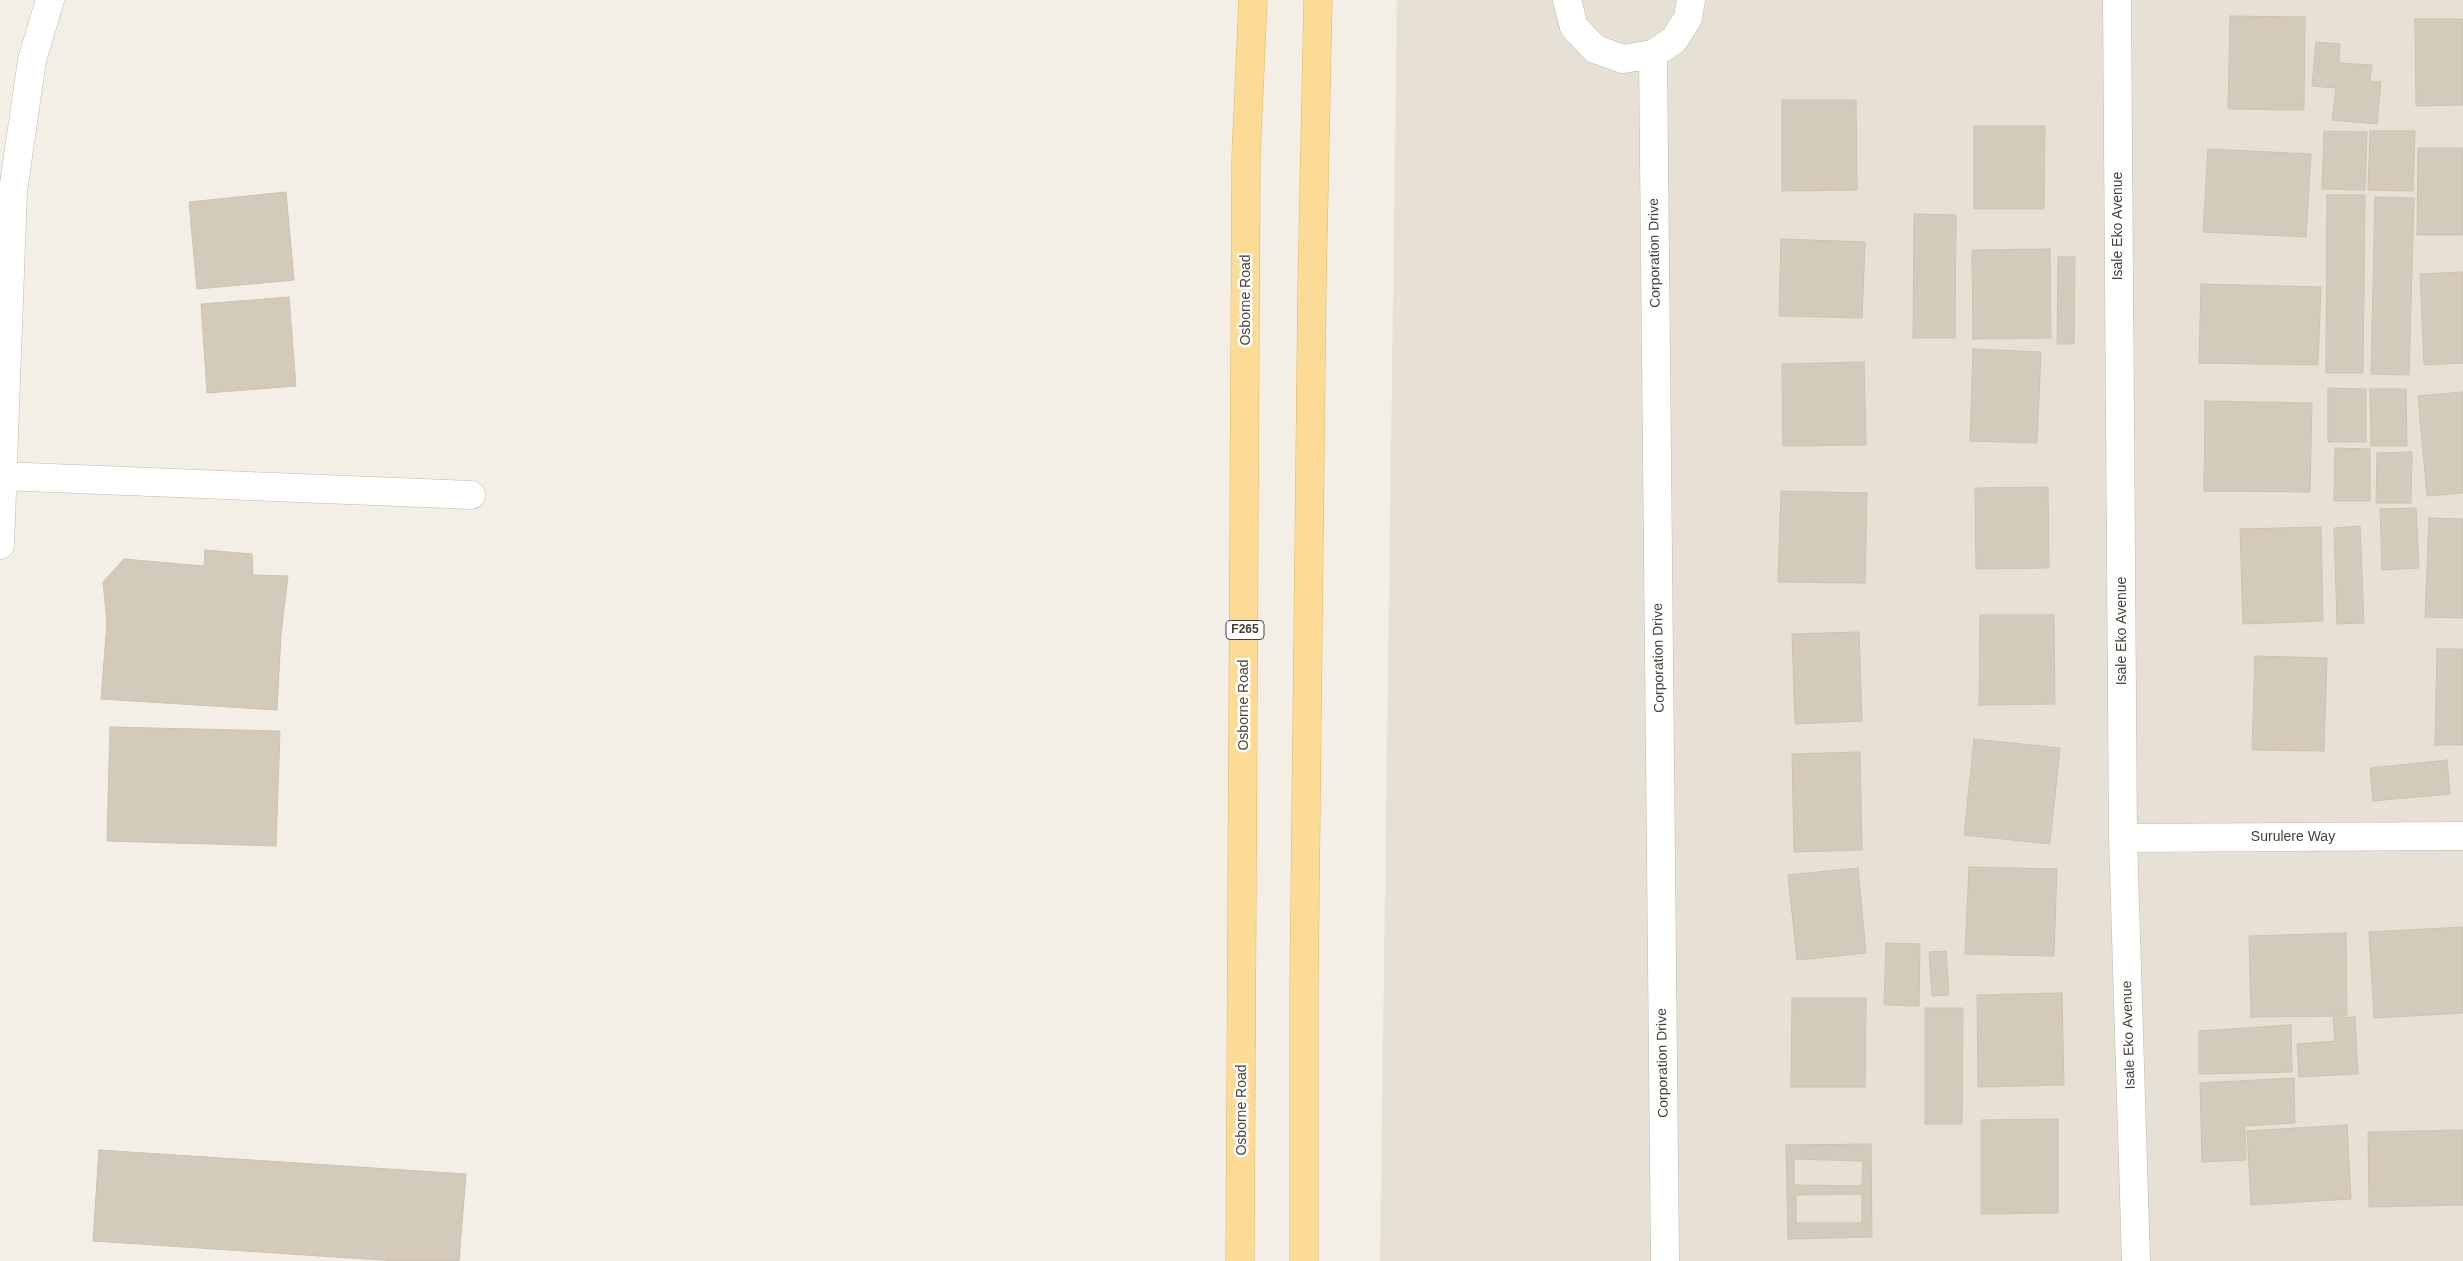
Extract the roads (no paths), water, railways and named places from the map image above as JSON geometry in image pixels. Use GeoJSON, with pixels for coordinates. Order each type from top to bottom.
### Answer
{"type":"FeatureCollection","features":[{"type":"Feature","properties":{"kind":"main road","name":"Osborne Road"},"geometry":{"type":"LineString","coordinates":[[1240,1261],[1246,158],[1253,0]]}},
{"type":"Feature","properties":{"kind":"main road"},"geometry":{"type":"LineString","coordinates":[[1304,1261],[1307,728],[1318,0]]}},
{"type":"Feature","properties":{"kind":"street"},"geometry":{"type":"LineString","coordinates":[[0,545],[5,248],[32,60],[50,0]]}},
{"type":"Feature","properties":{"kind":"street"},"geometry":{"type":"LineString","coordinates":[[1567,0],[1574,27],[1595,49],[1623,59],[1653,54],[1674,40],[1688,18],[1691,0]]}},
{"type":"Feature","properties":{"kind":"street","name":"Isale Eko Avenue"},"geometry":{"type":"LineString","coordinates":[[2117,0],[2123,838],[2136,1261]]}},
{"type":"Feature","properties":{"kind":"street","name":"Corporation Drive"},"geometry":{"type":"LineString","coordinates":[[1653,54],[1665,1261]]}},
{"type":"Feature","properties":{"kind":"street"},"geometry":{"type":"LineString","coordinates":[[2,476],[471,496]]}},
{"type":"Feature","properties":{"kind":"street","name":"Surulere Way"},"geometry":{"type":"LineString","coordinates":[[2123,838],[2463,836]]}}]}
